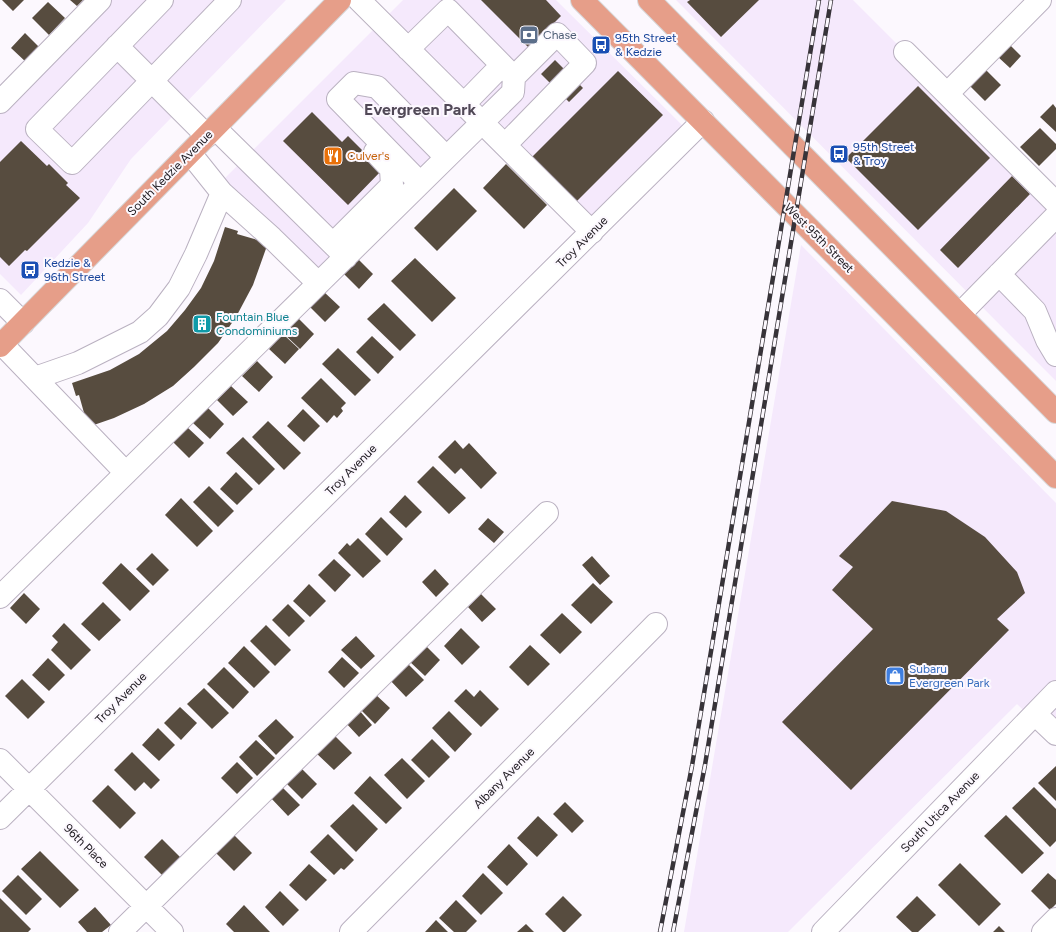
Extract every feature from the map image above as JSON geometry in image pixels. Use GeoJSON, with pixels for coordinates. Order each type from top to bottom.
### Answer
{"type":"FeatureCollection","features":[{"type":"Feature","properties":{"kind":"main road","name":"South Kedzie Avenue"},"geometry":{"type":"LineString","coordinates":[[1,345],[340,0]]}},
{"type":"Feature","properties":{"kind":"main road","name":"West 95th Street"},"geometry":{"type":"LineString","coordinates":[[582,0],[1056,477]]}},
{"type":"Feature","properties":{"kind":"main road"},"geometry":{"type":"LineString","coordinates":[[655,2],[1056,412]]}},
{"type":"Feature","properties":{"kind":"street"},"geometry":{"type":"LineString","coordinates":[[0,102],[100,0]]}},
{"type":"Feature","properties":{"kind":"street"},"geometry":{"type":"LineString","coordinates":[[162,0],[37,129],[72,163],[230,0]]}},
{"type":"Feature","properties":{"kind":"street"},"geometry":{"type":"LineString","coordinates":[[359,0],[592,232]]}},
{"type":"Feature","properties":{"kind":"street"},"geometry":{"type":"LineString","coordinates":[[947,94],[1040,0]]}},
{"type":"Feature","properties":{"kind":"street"},"geometry":{"type":"LineString","coordinates":[[339,250],[420,183],[513,92],[508,71],[448,10],[408,49]]}},
{"type":"Feature","properties":{"kind":"street"},"geometry":{"type":"LineString","coordinates":[[464,104],[557,34],[585,62],[505,145]]}},
{"type":"Feature","properties":{"kind":"street"},"geometry":{"type":"LineString","coordinates":[[117,46],[152,81],[211,132],[339,250]]}},
{"type":"Feature","properties":{"kind":"street"},"geometry":{"type":"LineString","coordinates":[[905,52],[1056,203]]}},
{"type":"Feature","properties":{"kind":"street"},"geometry":{"type":"LineString","coordinates":[[420,183],[338,99],[354,82],[377,87],[446,157]]}},
{"type":"Feature","properties":{"kind":"street"},"geometry":{"type":"LineString","coordinates":[[0,597],[318,284],[339,250],[392,185],[391,169],[356,134],[356,117]]}},
{"type":"Feature","properties":{"kind":"street","name":"Troy Avenue"},"geometry":{"type":"LineString","coordinates":[[0,818],[703,121]]}},
{"type":"Feature","properties":{"kind":"street"},"geometry":{"type":"LineString","coordinates":[[190,153],[222,193],[272,238],[318,284]]}},
{"type":"Feature","properties":{"kind":"street"},"geometry":{"type":"LineString","coordinates":[[35,378],[78,363],[140,332],[158,316],[179,288],[204,237],[222,193]]}},
{"type":"Feature","properties":{"kind":"street"},"geometry":{"type":"LineString","coordinates":[[960,314],[1056,216]]}},
{"type":"Feature","properties":{"kind":"street"},"geometry":{"type":"LineString","coordinates":[[999,274],[1035,311],[1047,340],[1056,355]]}},
{"type":"Feature","properties":{"kind":"street"},"geometry":{"type":"LineString","coordinates":[[0,300],[23,323]]}},
{"type":"Feature","properties":{"kind":"street"},"geometry":{"type":"LineString","coordinates":[[1,345],[35,378],[126,473]]}},
{"type":"Feature","properties":{"kind":"street"},"geometry":{"type":"LineString","coordinates":[[120,932],[547,514]]}},
{"type":"Feature","properties":{"kind":"street","name":"Albany Avenue"},"geometry":{"type":"LineString","coordinates":[[351,932],[656,624]]}},
{"type":"Feature","properties":{"kind":"street","name":"South Utica Avenue"},"geometry":{"type":"LineString","coordinates":[[823,932],[1056,692]]}},
{"type":"Feature","properties":{"kind":"street"},"geometry":{"type":"LineString","coordinates":[[1035,714],[1056,734]]}},
{"type":"Feature","properties":{"kind":"street","name":"96th Place"},"geometry":{"type":"LineString","coordinates":[[0,760],[172,932]]}},
{"type":"Feature","properties":{"kind":"street"},"geometry":{"type":"LineString","coordinates":[[1043,932],[1056,919]]}},
{"type":"Feature","properties":{"kind":"shaded area"},"geometry":{"type":"Polygon","coordinates":[[[100,0],[286,0],[131,159],[88,223],[21,295],[0,274],[0,102],[100,0]]]}},
{"type":"Feature","properties":{"kind":"shaded area"},"geometry":{"type":"Polygon","coordinates":[[[403,0],[556,0],[687,130],[594,224],[479,110],[315,275],[221,182],[403,0]]]}},
{"type":"Feature","properties":{"kind":"shaded area"},"geometry":{"type":"Polygon","coordinates":[[[676,0],[853,0],[1056,203],[1056,381],[676,0]]]}},
{"type":"Feature","properties":{"kind":"shaded area"},"geometry":{"type":"Polygon","coordinates":[[[801,245],[1056,503],[1056,743],[1017,704],[788,932],[684,932],[801,245]]]}},
{"type":"Feature","properties":{"kind":"building"},"geometry":{"type":"Polygon","coordinates":[[[2,0],[24,0],[13,11],[2,0]]]}},
{"type":"Feature","properties":{"kind":"building"},"geometry":{"type":"Polygon","coordinates":[[[70,0],[83,0],[77,6],[70,0]]]}},
{"type":"Feature","properties":{"kind":"building","name":"Chase"},"geometry":{"type":"Polygon","coordinates":[[[481,0],[546,0],[561,16],[529,48],[481,0]]]}},
{"type":"Feature","properties":{"kind":"building"},"geometry":{"type":"Polygon","coordinates":[[[690,0],[759,0],[721,37],[687,2],[690,0]]]}},
{"type":"Feature","properties":{"kind":"building"},"geometry":{"type":"Polygon","coordinates":[[[48,2],[65,18],[49,35],[32,18],[48,2]]]}},
{"type":"Feature","properties":{"kind":"building"},"geometry":{"type":"Polygon","coordinates":[[[25,33],[41,49],[27,63],[11,48],[25,33]]]}},
{"type":"Feature","properties":{"kind":"building"},"geometry":{"type":"Polygon","coordinates":[[[1008,43],[1021,56],[1010,68],[997,56],[1008,43]]]}},
{"type":"Feature","properties":{"kind":"building"},"geometry":{"type":"Polygon","coordinates":[[[555,60],[583,88],[569,102],[541,74],[555,60]]]}},
{"type":"Feature","properties":{"kind":"building"},"geometry":{"type":"Polygon","coordinates":[[[986,70],[1001,85],[985,101],[970,86],[986,70]]]}},
{"type":"Feature","properties":{"kind":"building"},"geometry":{"type":"Polygon","coordinates":[[[618,71],[663,115],[575,203],[531,158],[618,71]]]}},
{"type":"Feature","properties":{"kind":"building"},"geometry":{"type":"Polygon","coordinates":[[[918,86],[990,158],[918,230],[846,158],[918,86]]]}},
{"type":"Feature","properties":{"kind":"building"},"geometry":{"type":"Polygon","coordinates":[[[1053,104],[1056,108],[1056,132],[1040,117],[1053,104]]]}},
{"type":"Feature","properties":{"kind":"building","name":"Culver's"},"geometry":{"type":"Polygon","coordinates":[[[312,112],[342,142],[348,136],[382,170],[348,205],[283,141],[312,112]]]}},
{"type":"Feature","properties":{"kind":"building"},"geometry":{"type":"Polygon","coordinates":[[[1040,128],[1056,144],[1056,149],[1039,166],[1020,147],[1040,128]]]}},
{"type":"Feature","properties":{"kind":"building"},"geometry":{"type":"Polygon","coordinates":[[[21,141],[47,166],[49,164],[68,183],[66,185],[80,198],[27,251],[25,250],[9,266],[0,257],[0,162],[21,141]]]}},
{"type":"Feature","properties":{"kind":"building"},"geometry":{"type":"Polygon","coordinates":[[[506,164],[547,205],[524,229],[483,188],[506,164]]]}},
{"type":"Feature","properties":{"kind":"building"},"geometry":{"type":"Polygon","coordinates":[[[1012,176],[1030,194],[958,268],[940,250],[1012,176]]]}},
{"type":"Feature","properties":{"kind":"building"},"geometry":{"type":"Polygon","coordinates":[[[454,188],[477,211],[437,251],[414,228],[454,188]]]}},
{"type":"Feature","properties":{"kind":"building","name":"Fountain Blue Condominiums"},"geometry":{"type":"Polygon","coordinates":[[[225,227],[238,231],[237,234],[268,243],[253,285],[236,317],[218,343],[173,386],[144,404],[114,418],[88,427],[79,395],[76,396],[72,383],[110,370],[139,354],[167,331],[201,288],[214,261],[225,227]]]}},
{"type":"Feature","properties":{"kind":"building"},"geometry":{"type":"Polygon","coordinates":[[[357,258],[373,274],[359,289],[342,272],[357,258]]]}},
{"type":"Feature","properties":{"kind":"building"},"geometry":{"type":"Polygon","coordinates":[[[415,258],[456,298],[432,322],[391,281],[415,258]]]}},
{"type":"Feature","properties":{"kind":"building"},"geometry":{"type":"Polygon","coordinates":[[[323,291],[340,307],[325,322],[309,306],[323,291]]]}},
{"type":"Feature","properties":{"kind":"building"},"geometry":{"type":"Polygon","coordinates":[[[384,303],[416,335],[400,351],[367,319],[384,303]]]}},
{"type":"Feature","properties":{"kind":"building"},"geometry":{"type":"Polygon","coordinates":[[[298,318],[314,334],[300,349],[283,333],[298,318]]]}},
{"type":"Feature","properties":{"kind":"building"},"geometry":{"type":"Polygon","coordinates":[[[283,334],[299,349],[285,364],[269,349],[283,334]]]}},
{"type":"Feature","properties":{"kind":"building"},"geometry":{"type":"Polygon","coordinates":[[[372,336],[394,357],[378,374],[356,352],[372,336]]]}},
{"type":"Feature","properties":{"kind":"building"},"geometry":{"type":"Polygon","coordinates":[[[338,348],[371,380],[355,396],[322,364],[338,348]]]}},
{"type":"Feature","properties":{"kind":"building"},"geometry":{"type":"Polygon","coordinates":[[[257,361],[273,377],[259,392],[242,376],[257,361]]]}},
{"type":"Feature","properties":{"kind":"building"},"geometry":{"type":"Polygon","coordinates":[[[321,378],[346,403],[341,408],[343,411],[337,418],[334,415],[327,423],[301,398],[321,378]]]}},
{"type":"Feature","properties":{"kind":"building"},"geometry":{"type":"Polygon","coordinates":[[[231,386],[248,402],[233,416],[217,400],[231,386]]]}},
{"type":"Feature","properties":{"kind":"building"},"geometry":{"type":"Polygon","coordinates":[[[208,408],[224,424],[210,439],[193,423],[208,408]]]}},
{"type":"Feature","properties":{"kind":"building"},"geometry":{"type":"Polygon","coordinates":[[[303,409],[320,426],[304,442],[287,426],[303,409]]]}},
{"type":"Feature","properties":{"kind":"building"},"geometry":{"type":"Polygon","coordinates":[[[268,421],[301,453],[284,470],[252,437],[268,421]]]}},
{"type":"Feature","properties":{"kind":"building"},"geometry":{"type":"Polygon","coordinates":[[[187,427],[204,443],[189,458],[173,442],[187,427]]]}},
{"type":"Feature","properties":{"kind":"building"},"geometry":{"type":"Polygon","coordinates":[[[243,437],[275,469],[259,485],[226,453],[243,437]]]}},
{"type":"Feature","properties":{"kind":"building"},"geometry":{"type":"Polygon","coordinates":[[[455,440],[463,449],[469,443],[497,473],[481,489],[461,468],[455,474],[438,457],[455,440]]]}},
{"type":"Feature","properties":{"kind":"building"},"geometry":{"type":"Polygon","coordinates":[[[433,466],[466,498],[449,514],[417,482],[433,466]]]}},
{"type":"Feature","properties":{"kind":"building"},"geometry":{"type":"Polygon","coordinates":[[[236,472],[253,489],[237,505],[220,489],[236,472]]]}},
{"type":"Feature","properties":{"kind":"building"},"geometry":{"type":"Polygon","coordinates":[[[209,486],[234,511],[218,527],[193,502],[209,486]]]}},
{"type":"Feature","properties":{"kind":"building"},"geometry":{"type":"Polygon","coordinates":[[[405,495],[422,512],[406,528],[389,512],[405,495]]]}},
{"type":"Feature","properties":{"kind":"building"},"geometry":{"type":"Polygon","coordinates":[[[181,498],[213,531],[197,547],[165,515],[181,498]]]}},
{"type":"Feature","properties":{"kind":"building","name":"Subaru Evergreen Park"},"geometry":{"type":"Polygon","coordinates":[[[892,501],[946,511],[985,537],[1017,572],[1025,593],[997,619],[1009,630],[851,790],[782,722],[873,629],[832,590],[853,567],[839,556],[892,501]]]}},
{"type":"Feature","properties":{"kind":"building"},"geometry":{"type":"Polygon","coordinates":[[[381,517],[403,539],[387,556],[365,534],[381,517]]]}},
{"type":"Feature","properties":{"kind":"building"},"geometry":{"type":"Polygon","coordinates":[[[488,518],[504,532],[494,543],[478,529],[488,518]]]}},
{"type":"Feature","properties":{"kind":"building"},"geometry":{"type":"Polygon","coordinates":[[[358,538],[381,561],[363,578],[338,553],[347,543],[350,546],[358,538]]]}},
{"type":"Feature","properties":{"kind":"building"},"geometry":{"type":"Polygon","coordinates":[[[152,553],[169,570],[153,586],[136,569],[152,553]]]}},
{"type":"Feature","properties":{"kind":"building"},"geometry":{"type":"Polygon","coordinates":[[[592,556],[610,576],[600,585],[582,565],[592,556]]]}},
{"type":"Feature","properties":{"kind":"building"},"geometry":{"type":"Polygon","coordinates":[[[334,559],[351,575],[335,592],[318,575],[334,559]]]}},
{"type":"Feature","properties":{"kind":"building"},"geometry":{"type":"Polygon","coordinates":[[[121,563],[150,591],[130,611],[102,583],[121,563]]]}},
{"type":"Feature","properties":{"kind":"building"},"geometry":{"type":"Polygon","coordinates":[[[435,569],[449,584],[436,597],[422,582],[435,569]]]}},
{"type":"Feature","properties":{"kind":"building"},"geometry":{"type":"Polygon","coordinates":[[[593,583],[613,602],[591,624],[571,605],[593,583]]]}},
{"type":"Feature","properties":{"kind":"building"},"geometry":{"type":"Polygon","coordinates":[[[309,584],[326,601],[310,617],[293,601],[309,584]]]}},
{"type":"Feature","properties":{"kind":"building"},"geometry":{"type":"Polygon","coordinates":[[[24,593],[40,609],[26,624],[10,608],[24,593]]]}},
{"type":"Feature","properties":{"kind":"building"},"geometry":{"type":"Polygon","coordinates":[[[481,594],[496,609],[482,622],[468,607],[481,594]]]}},
{"type":"Feature","properties":{"kind":"building"},"geometry":{"type":"Polygon","coordinates":[[[103,602],[121,620],[99,641],[81,624],[103,602]]]}},
{"type":"Feature","properties":{"kind":"building"},"geometry":{"type":"Polygon","coordinates":[[[288,604],[305,621],[289,637],[272,620],[288,604]]]}},
{"type":"Feature","properties":{"kind":"building"},"geometry":{"type":"Polygon","coordinates":[[[562,613],[582,632],[560,654],[540,635],[562,613]]]}},
{"type":"Feature","properties":{"kind":"building"},"geometry":{"type":"Polygon","coordinates":[[[64,623],[91,650],[71,670],[51,650],[58,642],[52,636],[64,623]]]}},
{"type":"Feature","properties":{"kind":"building"},"geometry":{"type":"Polygon","coordinates":[[[266,625],[291,650],[275,666],[250,641],[266,625]]]}},
{"type":"Feature","properties":{"kind":"building"},"geometry":{"type":"Polygon","coordinates":[[[461,628],[480,647],[462,665],[444,646],[461,628]]]}},
{"type":"Feature","properties":{"kind":"building"},"geometry":{"type":"Polygon","coordinates":[[[356,636],[375,656],[361,669],[341,650],[356,636]]]}},
{"type":"Feature","properties":{"kind":"building"},"geometry":{"type":"Polygon","coordinates":[[[423,643],[440,660],[425,676],[408,660],[423,643]]]}},
{"type":"Feature","properties":{"kind":"building"},"geometry":{"type":"Polygon","coordinates":[[[530,645],[550,664],[528,686],[509,667],[530,645]]]}},
{"type":"Feature","properties":{"kind":"building"},"geometry":{"type":"Polygon","coordinates":[[[244,646],[270,672],[254,688],[228,663],[244,646]]]}},
{"type":"Feature","properties":{"kind":"building"},"geometry":{"type":"Polygon","coordinates":[[[342,657],[359,673],[344,688],[328,672],[342,657]]]}},
{"type":"Feature","properties":{"kind":"building"},"geometry":{"type":"Polygon","coordinates":[[[48,658],[65,675],[49,691],[32,675],[48,658]]]}},
{"type":"Feature","properties":{"kind":"building"},"geometry":{"type":"Polygon","coordinates":[[[405,661],[424,680],[406,697],[388,678],[405,661]]]}},
{"type":"Feature","properties":{"kind":"building"},"geometry":{"type":"Polygon","coordinates":[[[224,667],[249,692],[233,709],[207,684],[224,667]]]}},
{"type":"Feature","properties":{"kind":"building"},"geometry":{"type":"Polygon","coordinates":[[[22,679],[45,702],[28,719],[5,696],[22,679]]]}},
{"type":"Feature","properties":{"kind":"building"},"geometry":{"type":"Polygon","coordinates":[[[204,688],[229,713],[212,729],[187,704],[204,688]]]}},
{"type":"Feature","properties":{"kind":"building"},"geometry":{"type":"Polygon","coordinates":[[[466,689],[474,697],[480,690],[499,709],[481,727],[454,701],[466,689]]]}},
{"type":"Feature","properties":{"kind":"building"},"geometry":{"type":"Polygon","coordinates":[[[374,693],[390,708],[375,724],[359,708],[374,693]]]}},
{"type":"Feature","properties":{"kind":"building"},"geometry":{"type":"Polygon","coordinates":[[[180,707],[197,723],[181,740],[164,723],[180,707]]]}},
{"type":"Feature","properties":{"kind":"building"},"geometry":{"type":"Polygon","coordinates":[[[359,710],[372,725],[359,737],[345,722],[359,710]]]}},
{"type":"Feature","properties":{"kind":"building"},"geometry":{"type":"Polygon","coordinates":[[[449,711],[472,734],[455,752],[432,728],[449,711]]]}},
{"type":"Feature","properties":{"kind":"building"},"geometry":{"type":"Polygon","coordinates":[[[276,719],[294,737],[276,755],[258,736],[276,719]]]}},
{"type":"Feature","properties":{"kind":"building"},"geometry":{"type":"Polygon","coordinates":[[[158,728],[175,745],[159,761],[142,745],[158,728]]]}},
{"type":"Feature","properties":{"kind":"building"},"geometry":{"type":"Polygon","coordinates":[[[333,734],[352,753],[334,770],[315,752],[333,734]]]}},
{"type":"Feature","properties":{"kind":"building"},"geometry":{"type":"Polygon","coordinates":[[[432,739],[450,757],[429,778],[411,760],[432,739]]]}},
{"type":"Feature","properties":{"kind":"building"},"geometry":{"type":"Polygon","coordinates":[[[256,740],[275,758],[257,776],[239,757],[256,740]]]}},
{"type":"Feature","properties":{"kind":"building"},"geometry":{"type":"Polygon","coordinates":[[[132,752],[160,780],[151,789],[144,782],[135,791],[114,770],[132,752]]]}},
{"type":"Feature","properties":{"kind":"building"},"geometry":{"type":"Polygon","coordinates":[[[402,758],[425,781],[407,799],[384,775],[402,758]]]}},
{"type":"Feature","properties":{"kind":"building"},"geometry":{"type":"Polygon","coordinates":[[[237,762],[253,778],[237,794],[221,778],[237,762]]]}},
{"type":"Feature","properties":{"kind":"building"},"geometry":{"type":"Polygon","coordinates":[[[1056,766],[1056,801],[1038,783],[1056,766]]]}},
{"type":"Feature","properties":{"kind":"building"},"geometry":{"type":"Polygon","coordinates":[[[301,768],[317,784],[302,799],[286,783],[301,768]]]}},
{"type":"Feature","properties":{"kind":"building"},"geometry":{"type":"Polygon","coordinates":[[[370,776],[402,808],[386,824],[354,793],[370,776]]]}},
{"type":"Feature","properties":{"kind":"building"},"geometry":{"type":"Polygon","coordinates":[[[108,785],[136,813],[120,829],[92,801],[108,785]]]}},
{"type":"Feature","properties":{"kind":"building"},"geometry":{"type":"Polygon","coordinates":[[[281,786],[300,805],[288,816],[270,797],[281,786]]]}},
{"type":"Feature","properties":{"kind":"building"},"geometry":{"type":"Polygon","coordinates":[[[1034,787],[1056,809],[1056,841],[1050,847],[1012,808],[1034,787]]]}},
{"type":"Feature","properties":{"kind":"building"},"geometry":{"type":"Polygon","coordinates":[[[565,802],[584,821],[572,833],[553,814],[565,802]]]}},
{"type":"Feature","properties":{"kind":"building"},"geometry":{"type":"Polygon","coordinates":[[[353,804],[378,829],[356,852],[330,826],[353,804]]]}},
{"type":"Feature","properties":{"kind":"building"},"geometry":{"type":"Polygon","coordinates":[[[1006,815],[1044,853],[1022,874],[984,836],[1006,815]]]}},
{"type":"Feature","properties":{"kind":"building"},"geometry":{"type":"Polygon","coordinates":[[[538,816],[558,835],[537,857],[517,838],[538,816]]]}},
{"type":"Feature","properties":{"kind":"building"},"geometry":{"type":"Polygon","coordinates":[[[233,834],[252,853],[234,871],[215,852],[233,834]]]}},
{"type":"Feature","properties":{"kind":"building"},"geometry":{"type":"Polygon","coordinates":[[[328,834],[354,860],[344,870],[341,868],[334,875],[310,852],[328,834]]]}},
{"type":"Feature","properties":{"kind":"building"},"geometry":{"type":"Polygon","coordinates":[[[162,839],[181,858],[163,876],[144,857],[162,839]]]}},
{"type":"Feature","properties":{"kind":"building"},"geometry":{"type":"Polygon","coordinates":[[[509,844],[528,864],[507,886],[487,867],[509,844]]]}},
{"type":"Feature","properties":{"kind":"building"},"geometry":{"type":"Polygon","coordinates":[[[40,851],[79,890],[60,908],[21,869],[40,851]]]}},
{"type":"Feature","properties":{"kind":"building"},"geometry":{"type":"Polygon","coordinates":[[[960,863],[1001,904],[979,926],[938,885],[960,863]]]}},
{"type":"Feature","properties":{"kind":"building"},"geometry":{"type":"Polygon","coordinates":[[[309,864],[327,880],[306,901],[289,885],[309,864]]]}},
{"type":"Feature","properties":{"kind":"building"},"geometry":{"type":"Polygon","coordinates":[[[483,873],[503,893],[481,915],[462,896],[483,873]]]}},
{"type":"Feature","properties":{"kind":"building"},"geometry":{"type":"Polygon","coordinates":[[[1048,873],[1056,880],[1056,904],[1050,910],[1031,891],[1048,873]]]}},
{"type":"Feature","properties":{"kind":"building"},"geometry":{"type":"Polygon","coordinates":[[[18,875],[42,899],[26,915],[2,891],[18,875]]]}},
{"type":"Feature","properties":{"kind":"building"},"geometry":{"type":"Polygon","coordinates":[[[280,891],[299,910],[283,926],[265,907],[280,891]]]}},
{"type":"Feature","properties":{"kind":"building"},"geometry":{"type":"Polygon","coordinates":[[[563,896],[582,915],[565,932],[563,932],[545,914],[563,896]]]}},
{"type":"Feature","properties":{"kind":"building"},"geometry":{"type":"Polygon","coordinates":[[[917,896],[936,915],[918,932],[912,932],[896,917],[917,896]]]}},
{"type":"Feature","properties":{"kind":"building"},"geometry":{"type":"Polygon","coordinates":[[[0,898],[31,929],[28,932],[0,932],[0,898]]]}},
{"type":"Feature","properties":{"kind":"building"},"geometry":{"type":"Polygon","coordinates":[[[456,900],[477,921],[466,932],[454,932],[439,918],[456,900]]]}},
{"type":"Feature","properties":{"kind":"building"},"geometry":{"type":"Polygon","coordinates":[[[244,905],[270,932],[234,932],[226,924],[244,905]]]}},
{"type":"Feature","properties":{"kind":"building"},"geometry":{"type":"Polygon","coordinates":[[[95,907],[111,925],[102,932],[87,932],[78,922],[95,907]]]}},
{"type":"Feature","properties":{"kind":"building"},"geometry":{"type":"Polygon","coordinates":[[[436,920],[448,932],[425,932],[436,920]]]}},
{"type":"Feature","properties":{"kind":"building"},"geometry":{"type":"Polygon","coordinates":[[[526,924],[534,932],[517,932],[526,924]]]}},
{"type":"Feature","properties":{"kind":"building"},"geometry":{"type":"Polygon","coordinates":[[[999,926],[1005,932],[993,932],[999,926]]]}},
{"type":"Feature","properties":{"kind":"railway"},"geometry":{"type":"LineString","coordinates":[[660,932],[692,766],[819,0]]}},
{"type":"Feature","properties":{"kind":"railway"},"geometry":{"type":"LineString","coordinates":[[673,932],[705,765],[831,0]]}},
{"type":"Feature","properties":{"kind":"place","name":"Chase"},"geometry":{"type":"Point","coordinates":[529,35]}},
{"type":"Feature","properties":{"kind":"place","name":"95th Street & Kedzie"},"geometry":{"type":"Point","coordinates":[601,45]}},
{"type":"Feature","properties":{"kind":"place","name":"95th Street & Troy"},"geometry":{"type":"Point","coordinates":[839,154]}},
{"type":"Feature","properties":{"kind":"place","name":"Culver's"},"geometry":{"type":"Point","coordinates":[333,156]}},
{"type":"Feature","properties":{"kind":"place","name":"Kedzie & 96th Street"},"geometry":{"type":"Point","coordinates":[30,270]}},
{"type":"Feature","properties":{"kind":"place","name":"Fountain Blue Condominiums"},"geometry":{"type":"Point","coordinates":[202,324]}},
{"type":"Feature","properties":{"kind":"place","name":"Subaru Evergreen Park"},"geometry":{"type":"Point","coordinates":[895,676]}},
{"type":"Feature","properties":{"kind":"district","name":"Evergreen Park"},"geometry":{"type":"Point","coordinates":[420,109]}}]}
